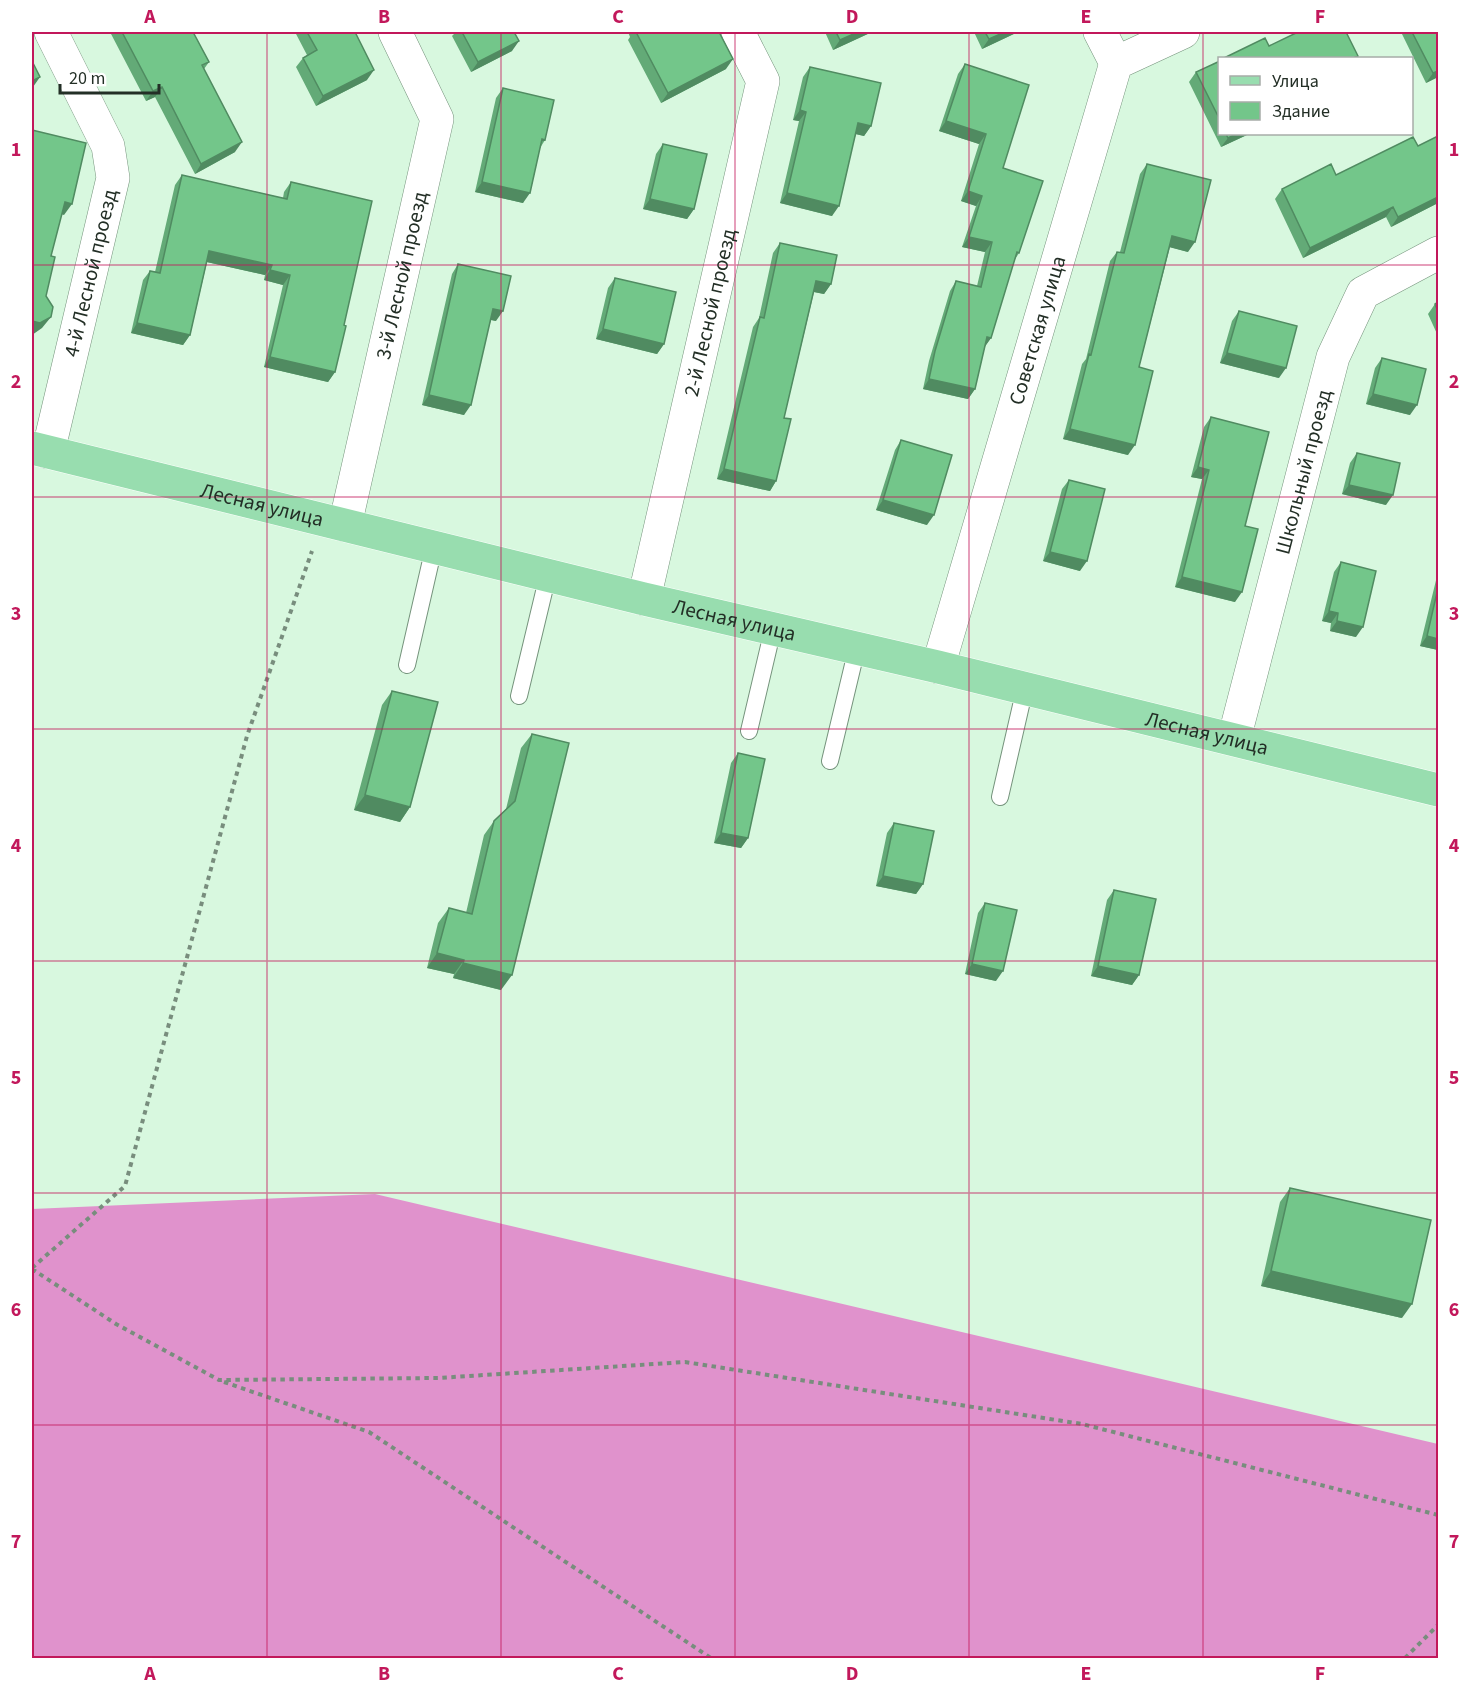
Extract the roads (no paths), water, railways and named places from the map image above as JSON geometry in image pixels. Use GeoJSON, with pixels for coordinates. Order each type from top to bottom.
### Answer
{"type":"FeatureCollection","features":[{"type":"Feature","properties":{"kind":"main road","name":"Лесная улица"},"geometry":{"type":"LineString","coordinates":[[40,450],[644,599],[938,667],[1438,790]]}},
{"type":"Feature","properties":{"kind":"street","name":"4-й Лесной проезд"},"geometry":{"type":"LineString","coordinates":[[40,450],[113,178],[108,146],[51,32]]}},
{"type":"Feature","properties":{"kind":"street","name":"3-й Лесной проезд"},"geometry":{"type":"LineString","coordinates":[[345,525],[437,119],[395,32]]}},
{"type":"Feature","properties":{"kind":"street","name":"2-й Лесной проезд"},"geometry":{"type":"LineString","coordinates":[[644,599],[763,81],[738,32]]}},
{"type":"Feature","properties":{"kind":"street"},"geometry":{"type":"LineString","coordinates":[[1100,32],[1116,63],[1183,32]]}},
{"type":"Feature","properties":{"kind":"street","name":"Советская улица"},"geometry":{"type":"LineString","coordinates":[[938,667],[1116,63]]}},
{"type":"Feature","properties":{"kind":"street","name":"Школьный проезд"},"geometry":{"type":"LineString","coordinates":[[1234,739],[1332,357],[1364,293],[1438,253]]}},
{"type":"Feature","properties":{"kind":"lane"},"geometry":{"type":"LineString","coordinates":[[407,665],[434,547]]}},
{"type":"Feature","properties":{"kind":"lane"},"geometry":{"type":"LineString","coordinates":[[519,696],[548,575]]}},
{"type":"Feature","properties":{"kind":"lane"},"geometry":{"type":"LineString","coordinates":[[749,731],[773,629]]}},
{"type":"Feature","properties":{"kind":"lane"},"geometry":{"type":"LineString","coordinates":[[830,761],[857,648]]}},
{"type":"Feature","properties":{"kind":"lane"},"geometry":{"type":"LineString","coordinates":[[1000,797],[1024,688]]}}]}
